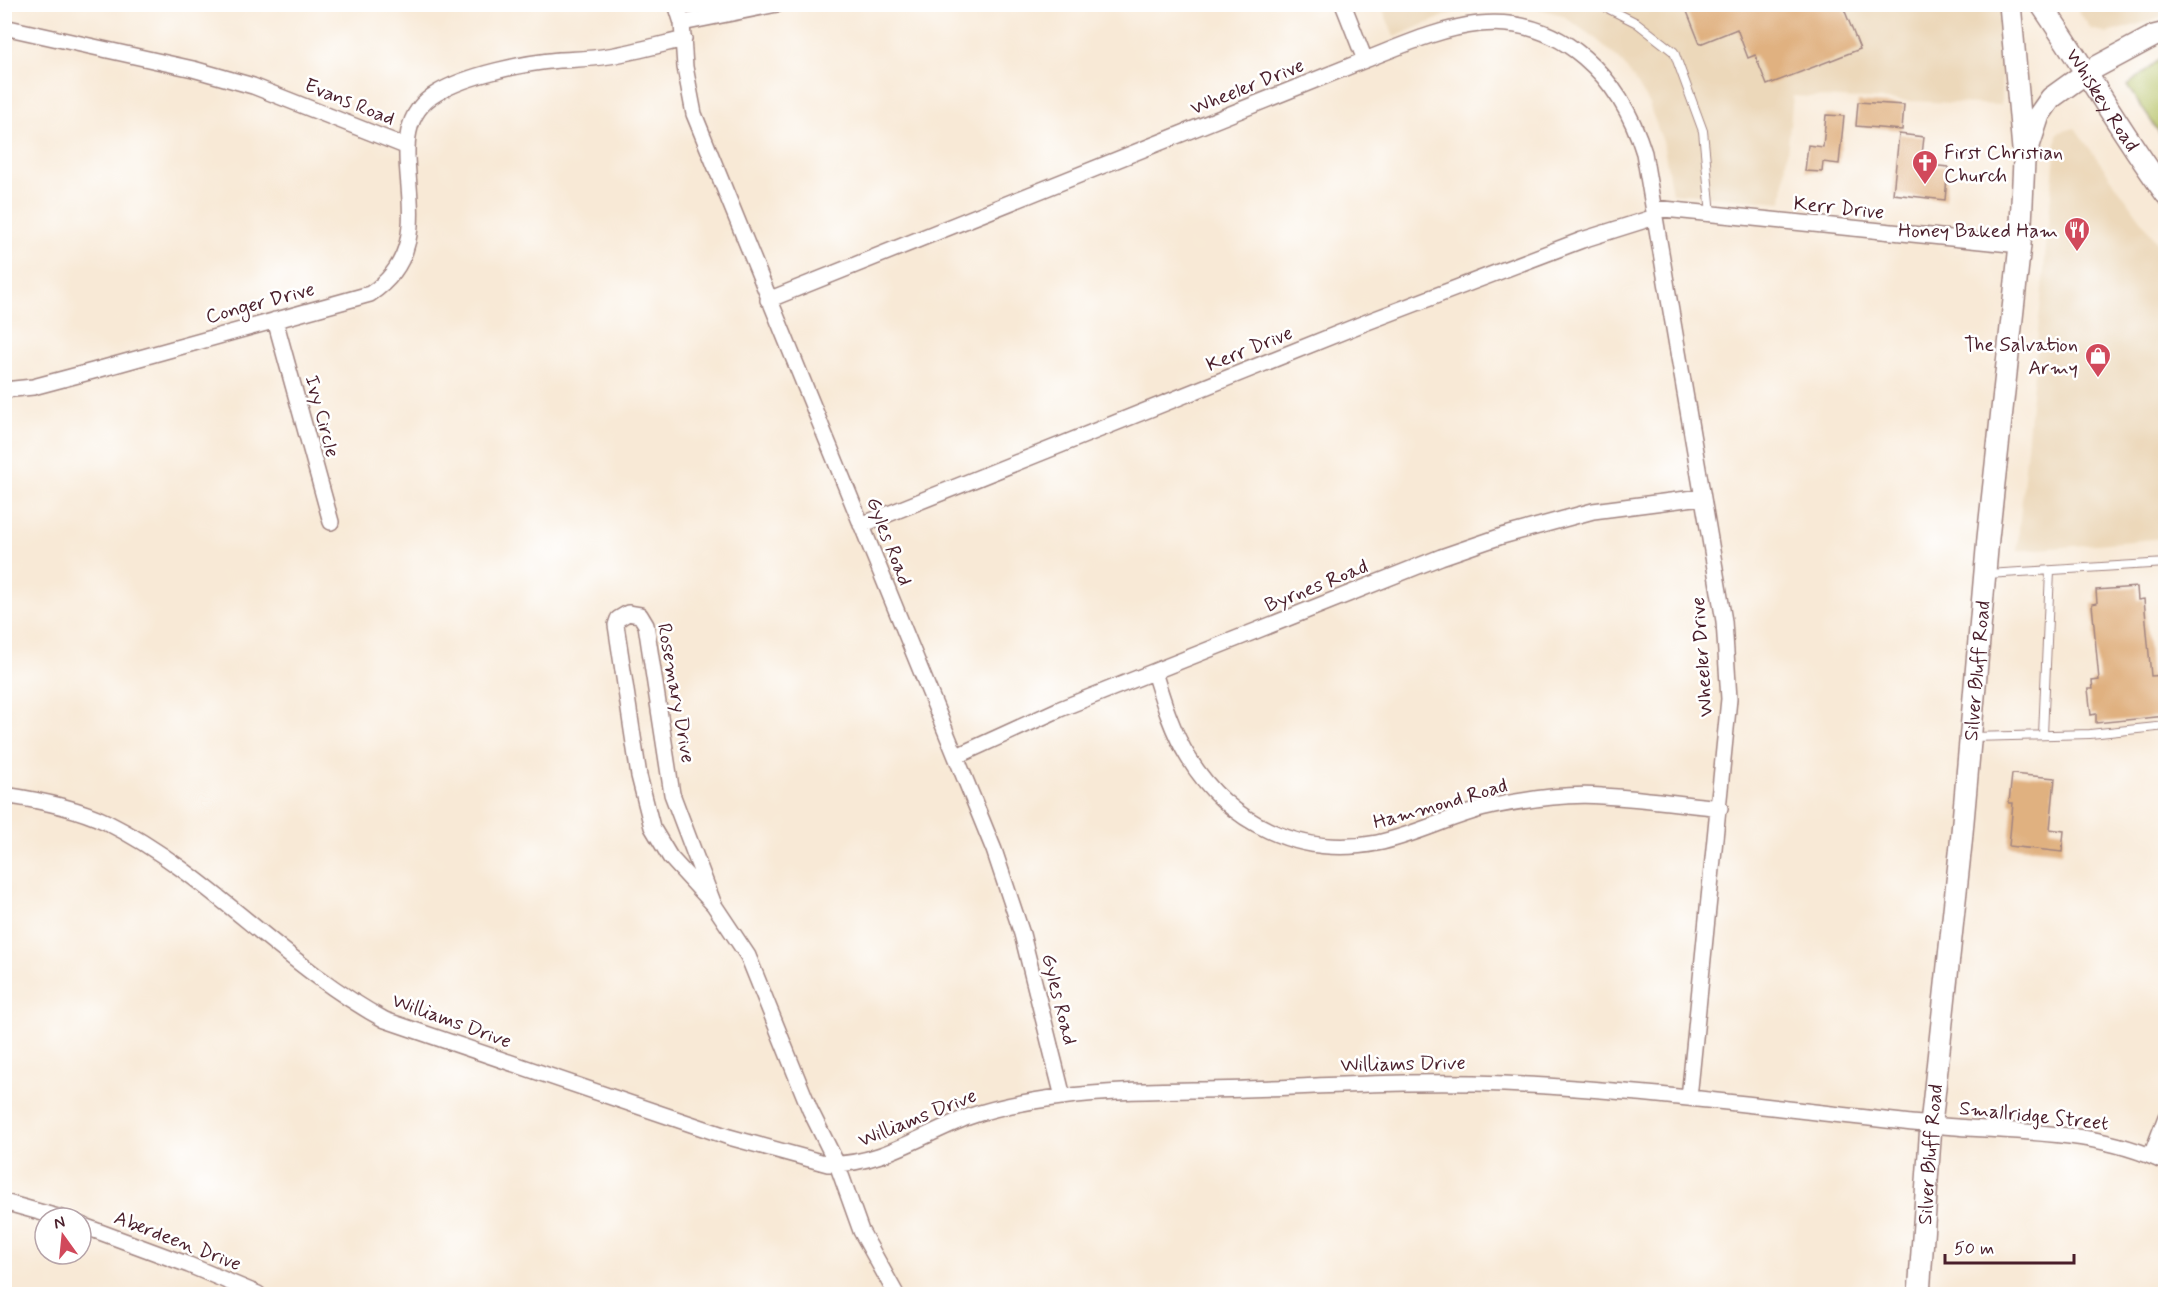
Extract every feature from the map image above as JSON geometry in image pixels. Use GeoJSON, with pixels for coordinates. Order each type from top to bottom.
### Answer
{"type":"FeatureCollection","features":[{"type":"Feature","properties":{"kind":"street","name":"Gyles Road"},"geometry":{"type":"LineString","coordinates":[[676,4],[682,23],[684,67],[694,114],[908,642],[957,756],[1022,934],[1063,1097]]}},
{"type":"Feature","properties":{"kind":"street"},"geometry":{"type":"LineString","coordinates":[[682,23],[777,4]]}},
{"type":"Feature","properties":{"kind":"street"},"geometry":{"type":"LineString","coordinates":[[1343,4],[1365,60]]}},
{"type":"Feature","properties":{"kind":"street"},"geometry":{"type":"LineString","coordinates":[[2010,4],[2024,161]]}},
{"type":"Feature","properties":{"kind":"street","name":"Whiskey Road"},"geometry":{"type":"LineString","coordinates":[[2041,4],[2087,72],[2127,141],[2166,194]]}},
{"type":"Feature","properties":{"kind":"street","name":"Wheeler Drive"},"geometry":{"type":"LineString","coordinates":[[768,300],[1365,60],[1458,28],[1479,24],[1530,27],[1560,39],[1574,48],[1607,80],[1629,114],[1644,153],[1724,621],[1729,699],[1720,808],[1689,1098]]}},
{"type":"Feature","properties":{"kind":"street","name":"Evans Road"},"geometry":{"type":"LineString","coordinates":[[4,27],[130,54],[233,80],[405,146],[416,113],[426,100],[452,86],[525,66],[609,56],[684,39]]}},
{"type":"Feature","properties":{"kind":"street","name":"Silver Bluff Road"},"geometry":{"type":"LineString","coordinates":[[1919,1294],[1931,1125],[2020,245],[2024,161],[2039,115],[2051,98],[2087,72],[2154,36],[2166,33]]}},
{"type":"Feature","properties":{"kind":"street","name":"Conger Drive"},"geometry":{"type":"LineString","coordinates":[[4,390],[33,387],[370,294],[380,287],[398,266],[408,243],[411,226],[405,146]]}},
{"type":"Feature","properties":{"kind":"street","name":"Kerr Drive"},"geometry":{"type":"LineString","coordinates":[[861,525],[1372,320],[1655,212],[1711,215],[2020,245]]}},
{"type":"Feature","properties":{"kind":"street","name":"Ivy Circle"},"geometry":{"type":"LineString","coordinates":[[275,320],[331,522]]}},
{"type":"Feature","properties":{"kind":"street","name":"Byrnes Road"},"geometry":{"type":"LineString","coordinates":[[957,756],[1040,718],[1441,557],[1502,536],[1593,511],[1702,497]]}},
{"type":"Feature","properties":{"kind":"street","name":"Rosemary Drive"},"geometry":{"type":"LineString","coordinates":[[628,613],[640,615],[646,625],[672,794],[714,905],[660,843],[645,803],[616,625],[618,620],[628,613]]}},
{"type":"Feature","properties":{"kind":"street","name":"Hammond Road"},"geometry":{"type":"LineString","coordinates":[[1154,672],[1175,733],[1201,777],[1216,796],[1248,820],[1268,831],[1310,845],[1350,846],[1374,843],[1397,838],[1492,807],[1564,797],[1600,795],[1720,808]]}},
{"type":"Feature","properties":{"kind":"street","name":"Williams Drive"},"geometry":{"type":"LineString","coordinates":[[4,795],[74,811],[114,827],[158,853],[221,899],[333,989],[385,1020],[729,1137],[781,1152],[837,1164],[868,1160],[995,1109],[1063,1097],[1146,1090],[1436,1082],[1569,1087],[1931,1125]]}},
{"type":"Feature","properties":{"kind":"street"},"geometry":{"type":"LineString","coordinates":[[714,905],[748,956],[810,1110],[837,1164],[861,1231],[897,1294]]}},
{"type":"Feature","properties":{"kind":"street"},"geometry":{"type":"LineString","coordinates":[[2151,1156],[2166,1117]]}},
{"type":"Feature","properties":{"kind":"street","name":"Smallridge Street"},"geometry":{"type":"LineString","coordinates":[[1931,1125],[2093,1140],[2151,1156],[2166,1163]]}},
{"type":"Feature","properties":{"kind":"street"},"geometry":{"type":"LineString","coordinates":[[4,1202],[33,1210]]}},
{"type":"Feature","properties":{"kind":"street","name":"Aberdeen Drive"},"geometry":{"type":"LineString","coordinates":[[93,1229],[189,1265],[258,1294]]}},
{"type":"Feature","properties":{"kind":"lane"},"geometry":{"type":"LineString","coordinates":[[1599,4],[1637,23],[1674,52],[1703,131],[1711,215]]}},
{"type":"Feature","properties":{"kind":"lane"},"geometry":{"type":"LineString","coordinates":[[1985,574],[2166,563]]}},
{"type":"Feature","properties":{"kind":"lane"},"geometry":{"type":"LineString","coordinates":[[2043,735],[2050,571]]}},
{"type":"Feature","properties":{"kind":"lane"},"geometry":{"type":"LineString","coordinates":[[1971,737],[2090,734],[2166,726]]}},
{"type":"Feature","properties":{"kind":"shaded area"},"geometry":{"type":"Polygon","coordinates":[[[1381,5],[1484,5],[1457,11],[1394,37],[1381,5]]]}},
{"type":"Feature","properties":{"kind":"shaded area"},"geometry":{"type":"Polygon","coordinates":[[[1526,5],[1999,5],[2004,12],[2001,105],[1793,96],[1782,202],[1672,193],[1663,142],[1646,97],[1623,63],[1596,39],[1562,15],[1526,5]]]}},
{"type":"Feature","properties":{"kind":"shaded area"},"geometry":{"type":"Polygon","coordinates":[[[2074,5],[2165,5],[2165,17],[2107,33],[2091,29],[2074,5]]]}},
{"type":"Feature","properties":{"kind":"shaded area"},"geometry":{"type":"Polygon","coordinates":[[[2075,128],[2165,253],[2165,538],[2017,551],[2057,133],[2075,128]]]}},
{"type":"Feature","properties":{"kind":"green space"},"geometry":{"type":"Polygon","coordinates":[[[2165,55],[2165,141],[2127,86],[2165,55]]]}},
{"type":"Feature","properties":{"kind":"building"},"geometry":{"type":"Polygon","coordinates":[[[1684,4],[1842,4],[1860,49],[1767,85],[1755,55],[1748,58],[1737,29],[1700,44],[1684,4]]]}},
{"type":"Feature","properties":{"kind":"building"},"geometry":{"type":"Polygon","coordinates":[[[1858,102],[1904,105],[1902,130],[1856,126],[1858,102]]]}},
{"type":"Feature","properties":{"kind":"building"},"geometry":{"type":"Polygon","coordinates":[[[1826,115],[1844,116],[1839,164],[1823,162],[1822,172],[1805,171],[1808,145],[1823,147],[1826,115]]]}},
{"type":"Feature","properties":{"kind":"building"},"geometry":{"type":"Polygon","coordinates":[[[1899,134],[1924,137],[1921,164],[1948,167],[1945,200],[1893,194],[1899,134]]]}},
{"type":"Feature","properties":{"kind":"building"},"geometry":{"type":"Polygon","coordinates":[[[2137,587],[2138,600],[2144,599],[2151,676],[2166,675],[2166,716],[2096,723],[2096,714],[2091,715],[2088,689],[2093,689],[2092,681],[2099,680],[2092,604],[2097,603],[2096,590],[2137,587]]]}},
{"type":"Feature","properties":{"kind":"building"},"geometry":{"type":"Polygon","coordinates":[[[2012,774],[2055,778],[2050,829],[2064,831],[2062,852],[2009,846],[2013,803],[2009,803],[2012,774]]]}},
{"type":"Feature","properties":{"kind":"place","name":"First Christian Church"},"geometry":{"type":"Point","coordinates":[1925,186]}},
{"type":"Feature","properties":{"kind":"place","name":"Honey Baked Ham"},"geometry":{"type":"Point","coordinates":[2077,253]}},
{"type":"Feature","properties":{"kind":"place","name":"The Salvation Army"},"geometry":{"type":"Point","coordinates":[2098,379]}}]}
